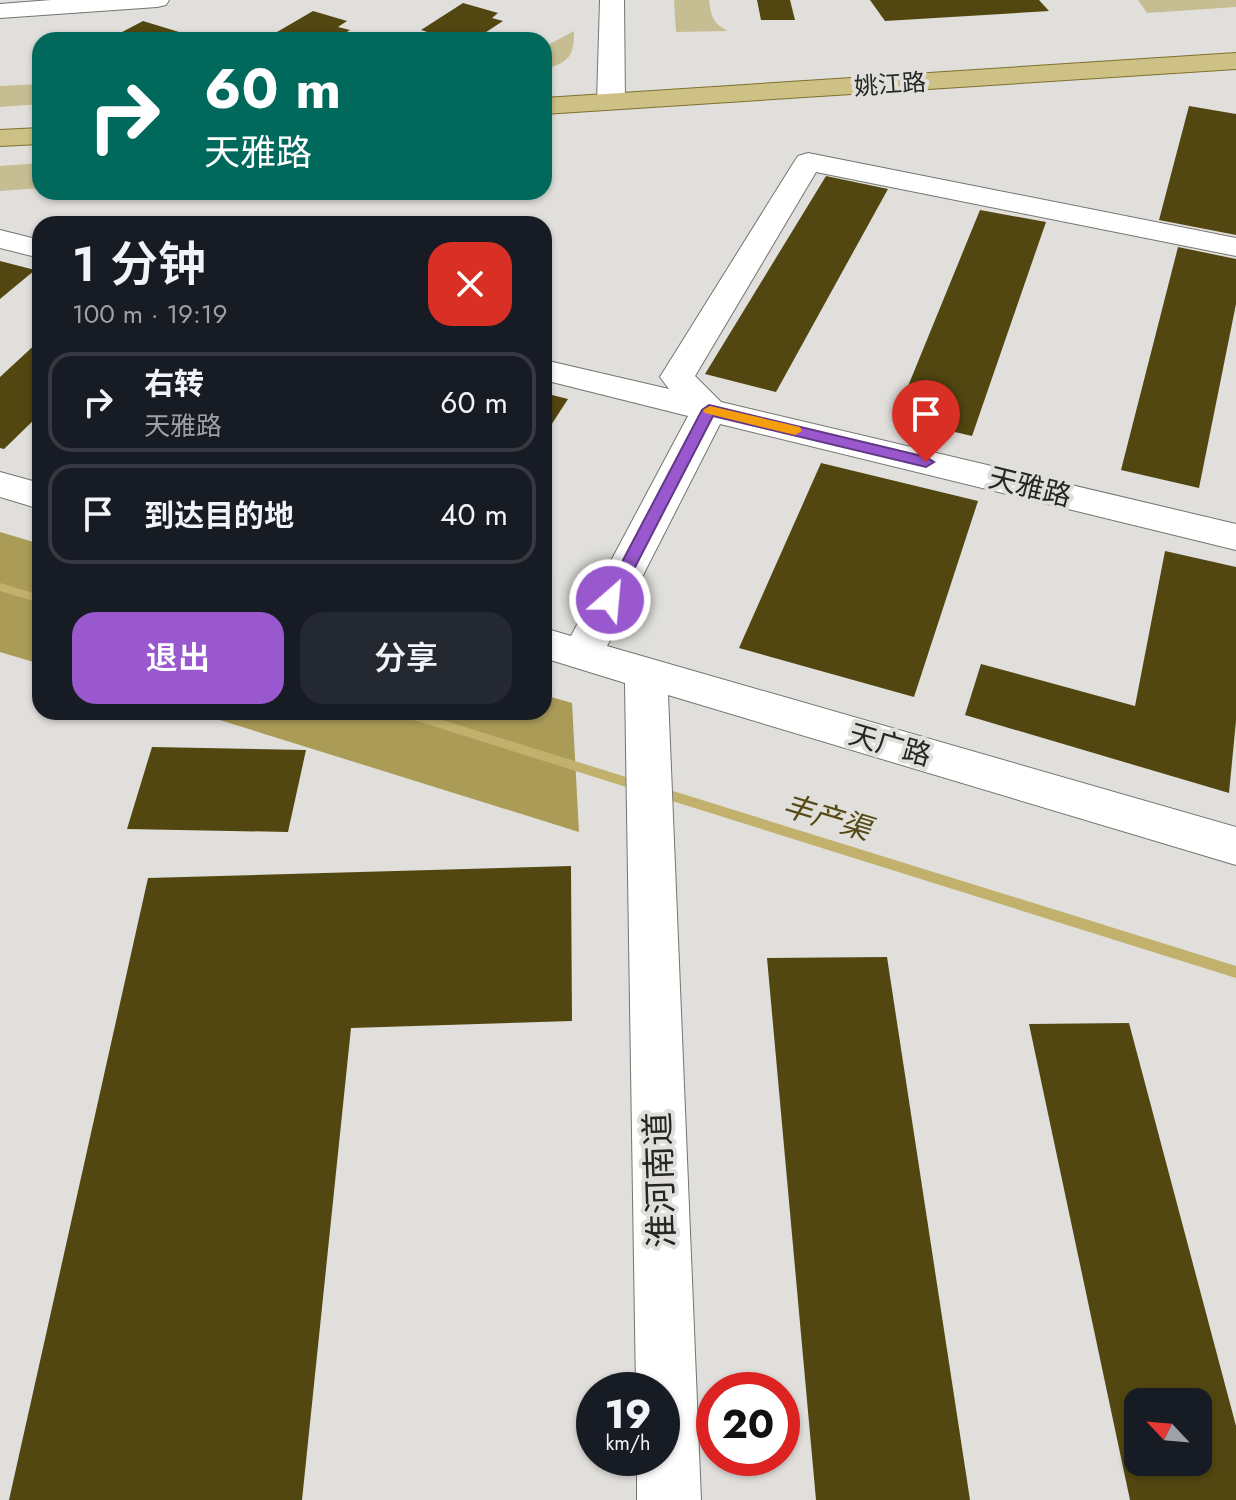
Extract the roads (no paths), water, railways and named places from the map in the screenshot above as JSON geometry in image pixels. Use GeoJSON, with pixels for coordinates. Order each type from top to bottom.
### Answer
{"type":"FeatureCollection","features":[{"type":"Feature","properties":{"kind":"main road","name":"姚江路"},"geometry":{"type":"LineString","coordinates":[[552,106],[1236,61]]}},
{"type":"Feature","properties":{"kind":"main road"},"geometry":{"type":"LineString","coordinates":[[0,138],[32,136]]}},
{"type":"Feature","properties":{"kind":"street"},"geometry":{"type":"LineString","coordinates":[[0,11],[157,0]]}},
{"type":"Feature","properties":{"kind":"street"},"geometry":{"type":"LineString","coordinates":[[611,102],[612,0]]}},
{"type":"Feature","properties":{"kind":"street"},"geometry":{"type":"LineString","coordinates":[[639,72],[639,101]]}},
{"type":"Feature","properties":{"kind":"street"},"geometry":{"type":"LineString","coordinates":[[563,648],[709,410],[677,377],[808,162],[1236,247]]}},
{"type":"Feature","properties":{"kind":"street"},"geometry":{"type":"LineString","coordinates":[[0,239],[32,247]]}},
{"type":"Feature","properties":{"kind":"street","name":"天雅路"},"geometry":{"type":"LineString","coordinates":[[552,372],[1236,537]]}},
{"type":"Feature","properties":{"kind":"street"},"geometry":{"type":"LineString","coordinates":[[0,484],[32,494]]}},
{"type":"Feature","properties":{"kind":"street","name":"天广路"},"geometry":{"type":"LineString","coordinates":[[563,648],[1236,846]]}},
{"type":"Feature","properties":{"kind":"street","name":"淮河南道"},"geometry":{"type":"LineString","coordinates":[[646,673],[669,1500]]}},
{"type":"Feature","properties":{"kind":"waterway","name":"丰产渠"},"geometry":{"type":"LineString","coordinates":[[0,587],[32,597]]}},
{"type":"Feature","properties":{"kind":"waterway","name":"丰产渠"},"geometry":{"type":"LineString","coordinates":[[428,720],[639,786]]}},
{"type":"Feature","properties":{"kind":"waterway","name":"丰产渠"},"geometry":{"type":"LineString","coordinates":[[657,791],[1236,972]]}}]}
